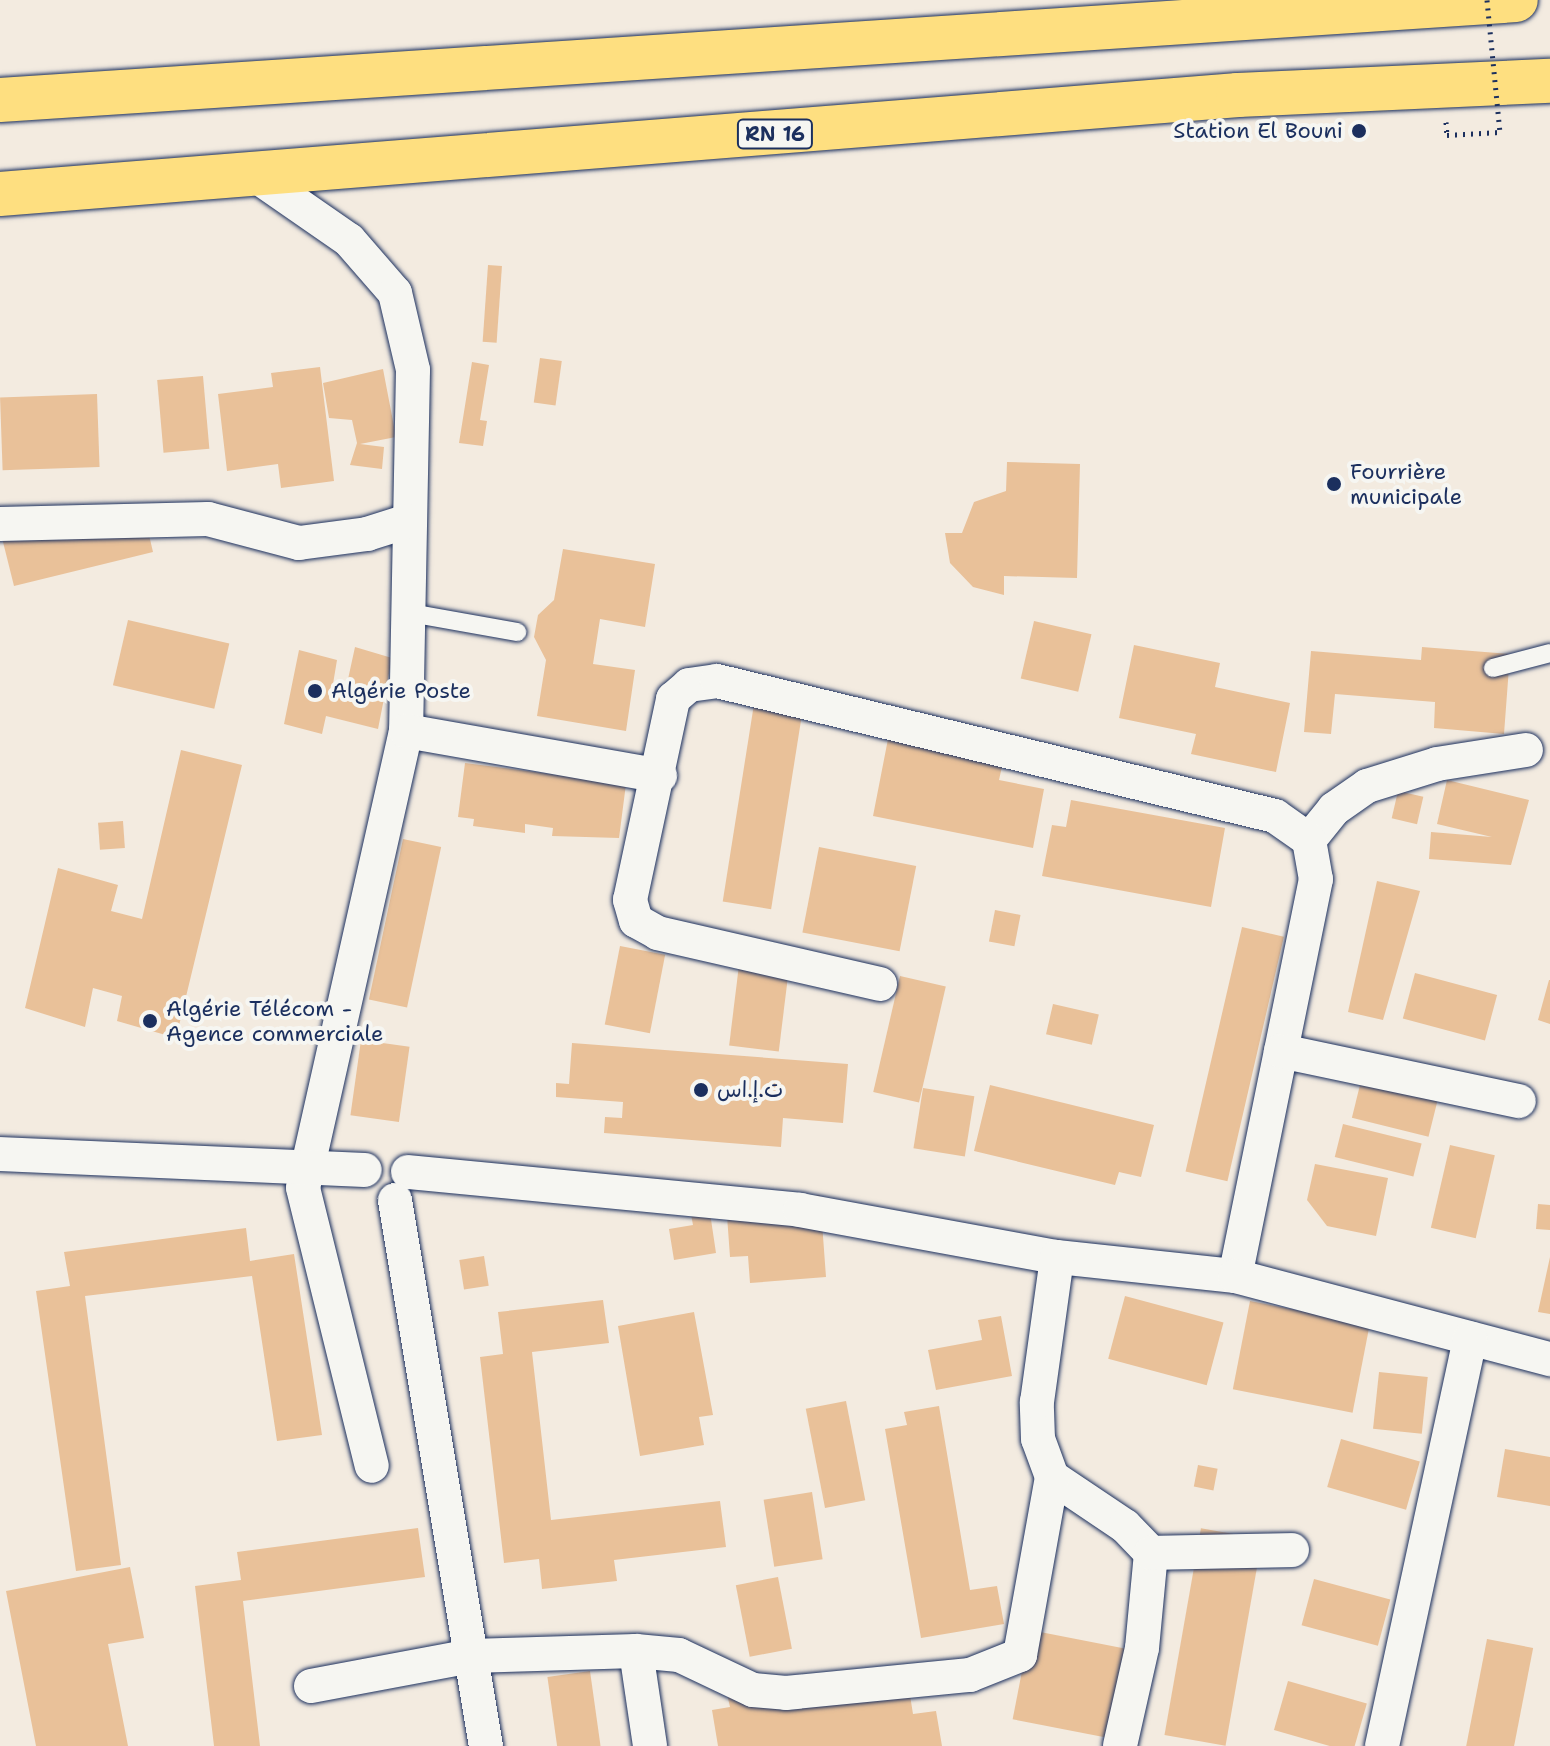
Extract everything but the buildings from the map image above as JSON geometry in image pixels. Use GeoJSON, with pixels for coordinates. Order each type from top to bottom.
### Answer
{"type":"FeatureCollection","features":[{"type":"Feature","properties":{"kind":"highway"},"geometry":{"type":"LineString","coordinates":[[0,100],[1516,0]]}},
{"type":"Feature","properties":{"kind":"highway","name":"RN 16"},"geometry":{"type":"LineString","coordinates":[[0,194],[258,177],[1238,95],[1550,81]]}},
{"type":"Feature","properties":{"kind":"street"},"geometry":{"type":"LineString","coordinates":[[258,177],[349,240],[395,293],[413,370],[406,731],[305,1166],[303,1188],[320,1273],[372,1466]]}},
{"type":"Feature","properties":{"kind":"street"},"geometry":{"type":"LineString","coordinates":[[0,524],[208,519],[299,543],[367,534],[408,521]]}},
{"type":"Feature","properties":{"kind":"street"},"geometry":{"type":"LineString","coordinates":[[880,984],[658,933],[636,921],[630,900],[660,776],[673,699],[689,685],[717,681],[1275,816],[1309,840],[1316,879],[1235,1276]]}},
{"type":"Feature","properties":{"kind":"street"},"geometry":{"type":"LineString","coordinates":[[406,731],[660,776]]}},
{"type":"Feature","properties":{"kind":"street"},"geometry":{"type":"LineString","coordinates":[[1309,840],[1334,809],[1367,786],[1437,764],[1526,750]]}},
{"type":"Feature","properties":{"kind":"street"},"geometry":{"type":"LineString","coordinates":[[1281,1051],[1519,1101]]}},
{"type":"Feature","properties":{"kind":"street"},"geometry":{"type":"LineString","coordinates":[[0,1154],[365,1170],[387,1155],[401,1186],[486,1746]]}},
{"type":"Feature","properties":{"kind":"street"},"geometry":{"type":"LineString","coordinates":[[401,1186],[800,1210],[1057,1257],[1235,1276],[1550,1359]]}},
{"type":"Feature","properties":{"kind":"street"},"geometry":{"type":"LineString","coordinates":[[311,1686],[471,1656],[636,1651],[679,1655],[753,1690],[786,1693],[970,1675],[1000,1666],[1020,1655],[1027,1633],[1052,1477],[1038,1439],[1037,1402],[1057,1257]]}},
{"type":"Feature","properties":{"kind":"street"},"geometry":{"type":"LineString","coordinates":[[1382,1746],[1470,1338]]}},
{"type":"Feature","properties":{"kind":"street"},"geometry":{"type":"LineString","coordinates":[[1052,1477],[1116,1519],[1151,1553],[1292,1550]]}},
{"type":"Feature","properties":{"kind":"street"},"geometry":{"type":"LineString","coordinates":[[1120,1746],[1142,1648],[1151,1553]]}},
{"type":"Feature","properties":{"kind":"street"},"geometry":{"type":"LineString","coordinates":[[636,1651],[650,1746]]}},
{"type":"Feature","properties":{"kind":"lane"},"geometry":{"type":"LineString","coordinates":[[410,613],[517,632]]}},
{"type":"Feature","properties":{"kind":"lane"},"geometry":{"type":"LineString","coordinates":[[1493,668],[1550,653]]}},
{"type":"Feature","properties":{"kind":"path"},"geometry":{"type":"LineString","coordinates":[[1447,135],[1500,132],[1487,0]]}},
{"type":"Feature","properties":{"kind":"place","name":"Station El Bouni"},"geometry":{"type":"Point","coordinates":[1359,131]}},
{"type":"Feature","properties":{"kind":"place","name":"Fourrière municipale"},"geometry":{"type":"Point","coordinates":[1334,484]}},
{"type":"Feature","properties":{"kind":"place","name":"Algérie Poste"},"geometry":{"type":"Point","coordinates":[315,691]}},
{"type":"Feature","properties":{"kind":"place","name":"Algérie Télécom - Agence commerciale"},"geometry":{"type":"Point","coordinates":[150,1021]}},
{"type":"Feature","properties":{"kind":"place","name":"ت.إ.اس"},"geometry":{"type":"Point","coordinates":[701,1090]}}]}
